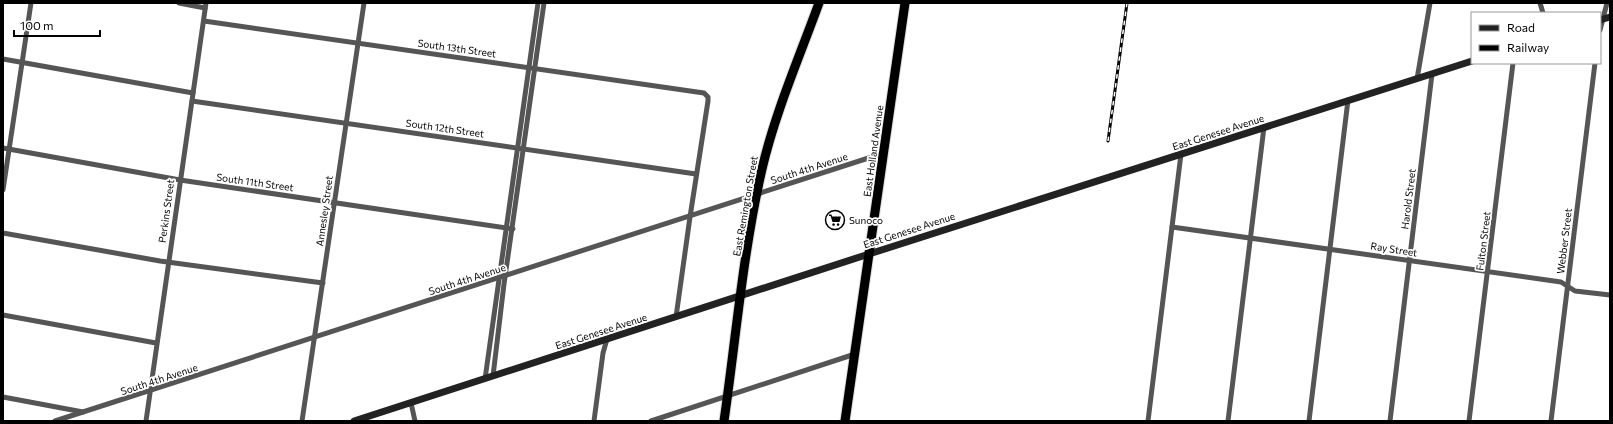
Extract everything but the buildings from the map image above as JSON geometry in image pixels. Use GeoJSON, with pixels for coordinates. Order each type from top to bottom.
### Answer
{"type":"FeatureCollection","features":[{"type":"Feature","properties":{"kind":"highway","name":"East Remington Street"},"geometry":{"type":"LineString","coordinates":[[724,421],[740,296],[756,195],[769,141],[819,3]]}},
{"type":"Feature","properties":{"kind":"highway","name":"East Holland Avenue"},"geometry":{"type":"LineString","coordinates":[[845,421],[905,3]]}},
{"type":"Feature","properties":{"kind":"main road","name":"East Genesee Avenue"},"geometry":{"type":"LineString","coordinates":[[354,421],[1471,61]]}},
{"type":"Feature","properties":{"kind":"street"},"geometry":{"type":"LineString","coordinates":[[3,190],[31,3]]}},
{"type":"Feature","properties":{"kind":"street"},"geometry":{"type":"LineString","coordinates":[[179,3],[206,5]]}},
{"type":"Feature","properties":{"kind":"street","name":"Annesley Street"},"geometry":{"type":"LineString","coordinates":[[302,421],[364,3]]}},
{"type":"Feature","properties":{"kind":"street"},"geometry":{"type":"LineString","coordinates":[[485,379],[505,228],[538,3]]}},
{"type":"Feature","properties":{"kind":"street"},"geometry":{"type":"LineString","coordinates":[[493,376],[544,3]]}},
{"type":"Feature","properties":{"kind":"street"},"geometry":{"type":"LineString","coordinates":[[1417,78],[1430,3]]}},
{"type":"Feature","properties":{"kind":"street"},"geometry":{"type":"LineString","coordinates":[[1604,19],[1607,3]]}},
{"type":"Feature","properties":{"kind":"street","name":"Perkins Street"},"geometry":{"type":"LineString","coordinates":[[146,421],[149,391],[206,5]]}},
{"type":"Feature","properties":{"kind":"street","name":"South 13th Street"},"geometry":{"type":"LineString","coordinates":[[204,21],[704,93],[706,94],[708,101],[696,174]]}},
{"type":"Feature","properties":{"kind":"street"},"geometry":{"type":"LineString","coordinates":[[3,59],[193,93]]}},
{"type":"Feature","properties":{"kind":"street","name":"Fulton Street"},"geometry":{"type":"LineString","coordinates":[[1469,421],[1514,64]]}},
{"type":"Feature","properties":{"kind":"street","name":"Webber Street"},"geometry":{"type":"LineString","coordinates":[[1551,421],[1595,64]]}},
{"type":"Feature","properties":{"kind":"street","name":"Harold Street"},"geometry":{"type":"LineString","coordinates":[[1390,421],[1432,74]]}},
{"type":"Feature","properties":{"kind":"street"},"geometry":{"type":"LineString","coordinates":[[1309,421],[1348,100]]}},
{"type":"Feature","properties":{"kind":"street","name":"South 12th Street"},"geometry":{"type":"LineString","coordinates":[[192,101],[696,174]]}},
{"type":"Feature","properties":{"kind":"street"},"geometry":{"type":"LineString","coordinates":[[1228,421],[1264,127]]}},
{"type":"Feature","properties":{"kind":"street","name":"South 11th Street"},"geometry":{"type":"LineString","coordinates":[[3,148],[180,180],[513,229]]}},
{"type":"Feature","properties":{"kind":"street","name":"South 4th Avenue"},"geometry":{"type":"LineString","coordinates":[[55,421],[690,217],[884,153]]}},
{"type":"Feature","properties":{"kind":"street"},"geometry":{"type":"LineString","coordinates":[[1148,421],[1181,154]]}},
{"type":"Feature","properties":{"kind":"street"},"geometry":{"type":"LineString","coordinates":[[676,317],[696,174]]}},
{"type":"Feature","properties":{"kind":"street","name":"Ray Street"},"geometry":{"type":"LineString","coordinates":[[1172,227],[1330,248],[1561,282],[1574,291],[1610,295]]}},
{"type":"Feature","properties":{"kind":"street"},"geometry":{"type":"LineString","coordinates":[[3,233],[168,261],[323,282]]}},
{"type":"Feature","properties":{"kind":"street"},"geometry":{"type":"LineString","coordinates":[[3,316],[156,343]]}},
{"type":"Feature","properties":{"kind":"street"},"geometry":{"type":"LineString","coordinates":[[594,421],[603,353],[607,340]]}},
{"type":"Feature","properties":{"kind":"street"},"geometry":{"type":"LineString","coordinates":[[651,421],[855,354]]}},
{"type":"Feature","properties":{"kind":"street"},"geometry":{"type":"LineString","coordinates":[[3,397],[84,412]]}},
{"type":"Feature","properties":{"kind":"street"},"geometry":{"type":"LineString","coordinates":[[410,403],[414,421]]}},
{"type":"Feature","properties":{"kind":"railway"},"geometry":{"type":"LineString","coordinates":[[1108,141],[1127,3]]}},
{"type":"Feature","properties":{"kind":"place","name":"Sunoco"},"geometry":{"type":"Point","coordinates":[835,220]}}]}
